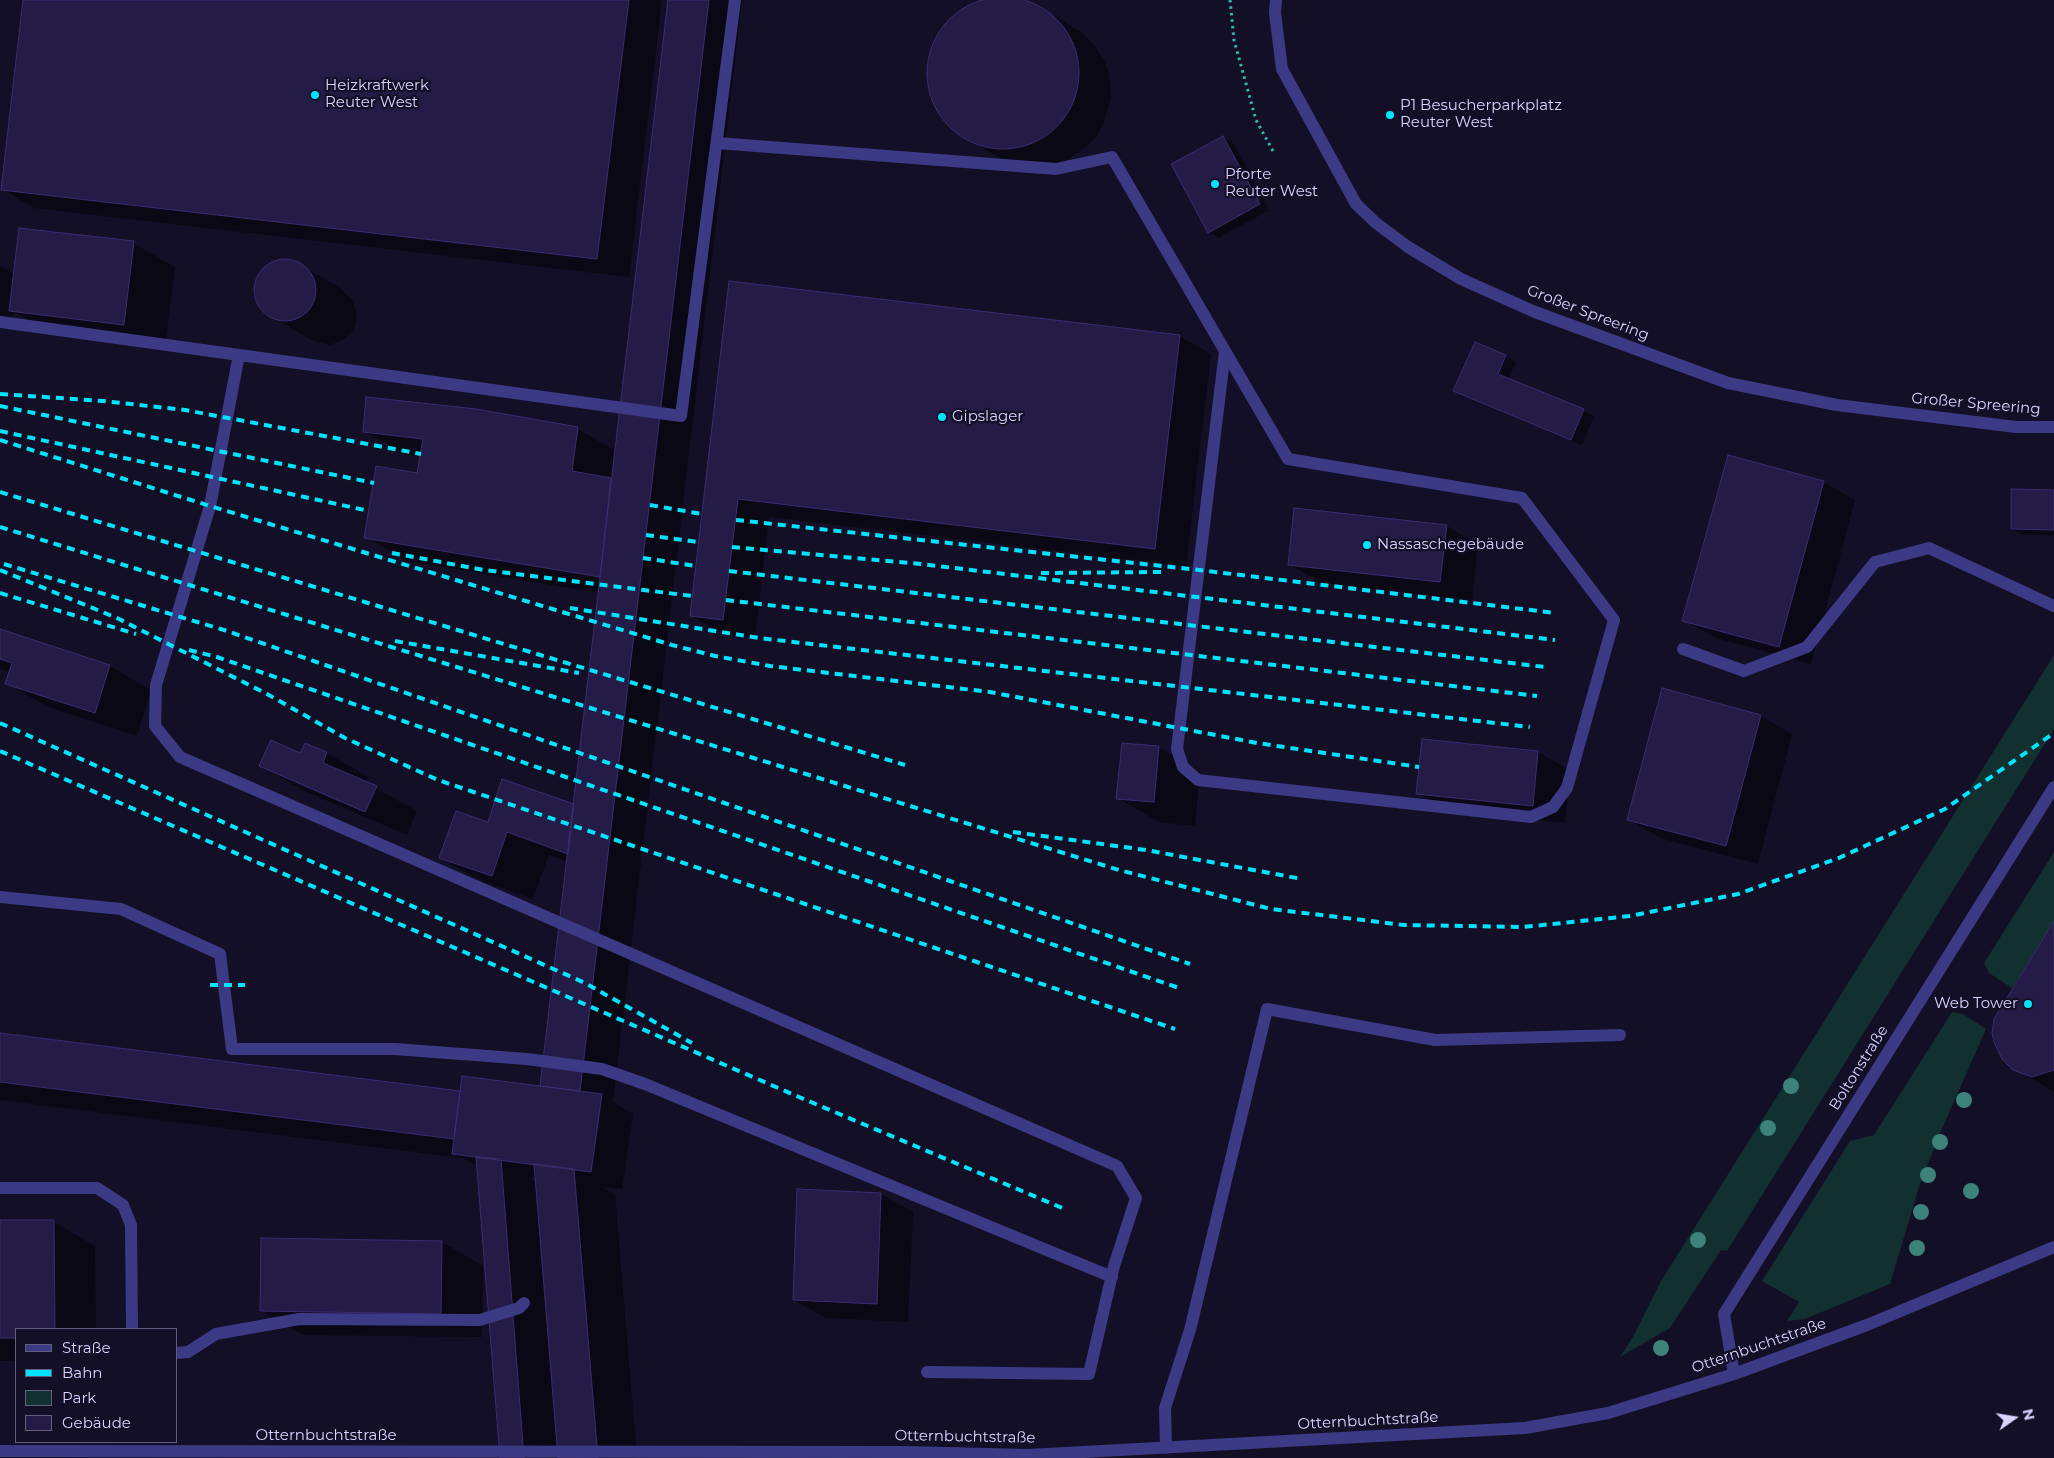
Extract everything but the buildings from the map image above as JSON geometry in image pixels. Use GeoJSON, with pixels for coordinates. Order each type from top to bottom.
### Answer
{"type":"FeatureCollection","features":[{"type":"Feature","properties":{"kind":"street"},"geometry":{"type":"LineString","coordinates":[[0,322],[681,416],[735,0]]}},
{"type":"Feature","properties":{"kind":"street","name":"Großer Spreering"},"geometry":{"type":"LineString","coordinates":[[1276,0],[1275,14],[1282,69],[1356,204],[1376,223],[1408,247],[1464,281],[1535,312],[1728,383],[1836,405],[2016,427],[2054,427]]}},
{"type":"Feature","properties":{"kind":"street"},"geometry":{"type":"LineString","coordinates":[[717,143],[1056,170],[1112,157],[1288,459],[1522,498],[1614,620],[1568,788],[1553,807],[1531,817],[1198,780],[1183,767],[1177,750],[1225,351]]}},
{"type":"Feature","properties":{"kind":"street"},"geometry":{"type":"LineString","coordinates":[[239,355],[210,506],[156,686],[155,726],[180,757],[1117,1166],[1136,1198],[1112,1277],[1089,1374],[927,1372]]}},
{"type":"Feature","properties":{"kind":"street"},"geometry":{"type":"LineString","coordinates":[[1683,649],[1744,671],[1806,648],[1874,562],[1929,548],[2054,606]]}},
{"type":"Feature","properties":{"kind":"street","name":"Boltonstraße"},"geometry":{"type":"LineString","coordinates":[[1734,1374],[1724,1314],[2054,787]]}},
{"type":"Feature","properties":{"kind":"street"},"geometry":{"type":"LineString","coordinates":[[0,897],[121,909],[220,954],[232,1048],[395,1049],[527,1059],[602,1069],[646,1084],[1112,1277]]}},
{"type":"Feature","properties":{"kind":"street"},"geometry":{"type":"LineString","coordinates":[[1166,1448],[1165,1408],[1190,1330],[1267,1009],[1435,1040],[1620,1035]]}},
{"type":"Feature","properties":{"kind":"street"},"geometry":{"type":"LineString","coordinates":[[0,1188],[97,1188],[122,1205],[132,1225],[132,1328]]}},
{"type":"Feature","properties":{"kind":"street","name":"Otternbuchtstraße"},"geometry":{"type":"LineString","coordinates":[[0,1451],[18,1455],[76,1455],[99,1447],[165,1455],[657,1456],[905,1452],[1024,1457],[1525,1428],[1608,1413],[1734,1374],[1867,1325],[2054,1248]]}},
{"type":"Feature","properties":{"kind":"street"},"geometry":{"type":"LineString","coordinates":[[178,1353],[188,1352],[216,1334],[299,1319],[480,1320],[519,1308],[524,1303]]}},
{"type":"Feature","properties":{"kind":"path"},"geometry":{"type":"LineString","coordinates":[[1230,0],[1234,40],[1256,120],[1273,151]]}},
{"type":"Feature","properties":{"kind":"green space"},"geometry":{"type":"Polygon","coordinates":[[[2054,655],[2054,729],[1727,1251],[1721,1250],[1670,1328],[1620,1357],[1634,1335],[1661,1281],[2054,655]]]}},
{"type":"Feature","properties":{"kind":"green space"},"geometry":{"type":"Polygon","coordinates":[[[2054,852],[2054,921],[2012,988],[1989,973],[1984,963],[2054,852]]]}},
{"type":"Feature","properties":{"kind":"green space"},"geometry":{"type":"Polygon","coordinates":[[[1952,1012],[1963,1014],[1986,1029],[1941,1131],[1919,1187],[1890,1284],[1805,1319],[1787,1321],[1799,1302],[1762,1281],[1850,1141],[1874,1135],[1952,1012]]]}},
{"type":"Feature","properties":{"kind":"railway"},"geometry":{"type":"LineString","coordinates":[[0,394],[103,401],[185,410],[421,454]]}},
{"type":"Feature","properties":{"kind":"railway"},"geometry":{"type":"LineString","coordinates":[[0,406],[374,483]]}},
{"type":"Feature","properties":{"kind":"railway"},"geometry":{"type":"LineString","coordinates":[[0,431],[369,511]]}},
{"type":"Feature","properties":{"kind":"railway"},"geometry":{"type":"LineString","coordinates":[[0,440],[210,506],[672,645],[715,656],[770,666],[990,692],[1257,743],[1419,767]]}},
{"type":"Feature","properties":{"kind":"railway"},"geometry":{"type":"LineString","coordinates":[[0,492],[905,765]]}},
{"type":"Feature","properties":{"kind":"railway"},"geometry":{"type":"LineString","coordinates":[[650,505],[702,514]]}},
{"type":"Feature","properties":{"kind":"railway"},"geometry":{"type":"LineString","coordinates":[[736,520],[1199,570],[1555,613]]}},
{"type":"Feature","properties":{"kind":"railway"},"geometry":{"type":"LineString","coordinates":[[0,527],[1119,870],[1271,909],[1404,925],[1523,927],[1630,916],[1738,894],[1839,858],[1945,809],[2054,733]]}},
{"type":"Feature","properties":{"kind":"railway"},"geometry":{"type":"LineString","coordinates":[[646,535],[698,542]]}},
{"type":"Feature","properties":{"kind":"railway"},"geometry":{"type":"LineString","coordinates":[[732,547],[921,564],[1555,640]]}},
{"type":"Feature","properties":{"kind":"railway"},"geometry":{"type":"LineString","coordinates":[[392,553],[484,570],[692,596]]}},
{"type":"Feature","properties":{"kind":"railway"},"geometry":{"type":"LineString","coordinates":[[643,558],[696,566]]}},
{"type":"Feature","properties":{"kind":"railway"},"geometry":{"type":"LineString","coordinates":[[4,564],[224,630],[1190,964]]}},
{"type":"Feature","properties":{"kind":"railway"},"geometry":{"type":"LineString","coordinates":[[0,570],[117,618],[267,694],[345,738],[438,780],[1175,1029]]}},
{"type":"Feature","properties":{"kind":"railway"},"geometry":{"type":"LineString","coordinates":[[729,571],[1545,667]]}},
{"type":"Feature","properties":{"kind":"railway"},"geometry":{"type":"LineString","coordinates":[[1041,573],[1161,572]]}},
{"type":"Feature","properties":{"kind":"railway"},"geometry":{"type":"LineString","coordinates":[[0,593],[136,634]]}},
{"type":"Feature","properties":{"kind":"railway"},"geometry":{"type":"LineString","coordinates":[[726,600],[1537,696]]}},
{"type":"Feature","properties":{"kind":"railway"},"geometry":{"type":"LineString","coordinates":[[570,608],[759,638],[1530,727]]}},
{"type":"Feature","properties":{"kind":"railway"},"geometry":{"type":"LineString","coordinates":[[395,641],[579,673]]}},
{"type":"Feature","properties":{"kind":"railway"},"geometry":{"type":"LineString","coordinates":[[189,650],[217,657],[1182,989]]}},
{"type":"Feature","properties":{"kind":"railway"},"geometry":{"type":"LineString","coordinates":[[0,723],[585,983],[692,1043]]}},
{"type":"Feature","properties":{"kind":"railway"},"geometry":{"type":"LineString","coordinates":[[0,751],[799,1097],[1067,1210]]}},
{"type":"Feature","properties":{"kind":"railway"},"geometry":{"type":"LineString","coordinates":[[1013,832],[1146,850],[1302,879]]}},
{"type":"Feature","properties":{"kind":"railway"},"geometry":{"type":"LineString","coordinates":[[210,985],[245,985]]}},
{"type":"Feature","properties":{"kind":"place","name":"Heizkraftwerk Reuter West"},"geometry":{"type":"Point","coordinates":[315,95]}},
{"type":"Feature","properties":{"kind":"place","name":"P1 Besucherparkplatz Reuter West"},"geometry":{"type":"Point","coordinates":[1390,115]}},
{"type":"Feature","properties":{"kind":"place","name":"Pforte Reuter West"},"geometry":{"type":"Point","coordinates":[1215,184]}},
{"type":"Feature","properties":{"kind":"place","name":"Gipslager"},"geometry":{"type":"Point","coordinates":[942,417]}},
{"type":"Feature","properties":{"kind":"place","name":"Nassaschegebäude"},"geometry":{"type":"Point","coordinates":[1367,545]}},
{"type":"Feature","properties":{"kind":"place","name":"Web Tower"},"geometry":{"type":"Point","coordinates":[2028,1004]}}]}
